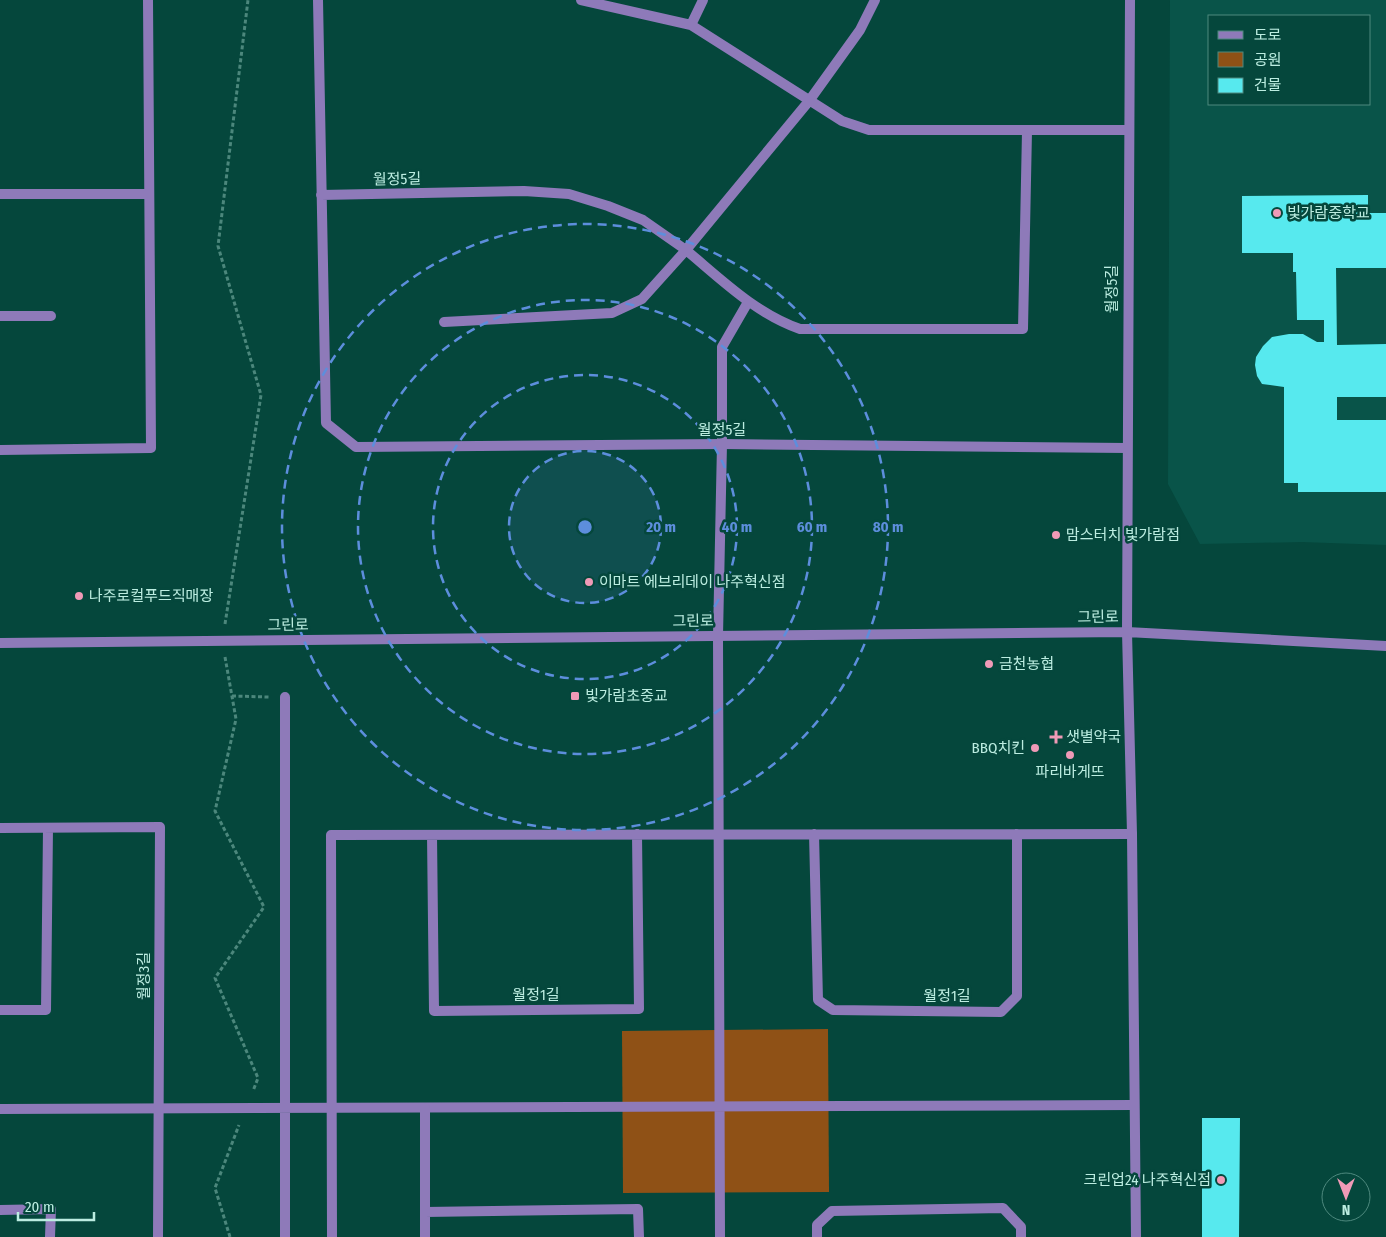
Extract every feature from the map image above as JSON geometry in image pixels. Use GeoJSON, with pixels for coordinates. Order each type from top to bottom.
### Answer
{"type":"FeatureCollection","features":[{"type":"Feature","properties":{"kind":"street"},"geometry":{"type":"LineString","coordinates":[[0,450],[151,448],[148,0]]}},
{"type":"Feature","properties":{"kind":"street"},"geometry":{"type":"LineString","coordinates":[[318,0],[321,195]]}},
{"type":"Feature","properties":{"kind":"street"},"geometry":{"type":"LineString","coordinates":[[580,0],[690,25],[842,121],[870,130],[1128,130]]}},
{"type":"Feature","properties":{"kind":"street"},"geometry":{"type":"LineString","coordinates":[[690,25],[703,0]]}},
{"type":"Feature","properties":{"kind":"street"},"geometry":{"type":"LineString","coordinates":[[444,322],[612,314],[642,299],[686,250],[809,101],[860,30],[875,0]]}},
{"type":"Feature","properties":{"kind":"street","name":"월정5길"},"geometry":{"type":"LineString","coordinates":[[1127,632],[1130,0]]}},
{"type":"Feature","properties":{"kind":"street","name":"월정5길"},"geometry":{"type":"LineString","coordinates":[[1027,131],[1024,329],[800,329],[779,322],[748,302],[686,250],[643,220],[608,206],[569,194],[524,192],[321,195],[326,423],[356,447],[722,444],[1127,448]]}},
{"type":"Feature","properties":{"kind":"street"},"geometry":{"type":"LineString","coordinates":[[0,194],[149,194]]}},
{"type":"Feature","properties":{"kind":"street"},"geometry":{"type":"LineString","coordinates":[[720,1237],[718,636],[722,347],[748,302]]}},
{"type":"Feature","properties":{"kind":"street"},"geometry":{"type":"LineString","coordinates":[[0,316],[51,316]]}},
{"type":"Feature","properties":{"kind":"street"},"geometry":{"type":"LineString","coordinates":[[1127,632],[1132,834],[1133,1106],[1136,1237]]}},
{"type":"Feature","properties":{"kind":"street","name":"그린로"},"geometry":{"type":"LineString","coordinates":[[0,643],[1127,632],[1386,646]]}},
{"type":"Feature","properties":{"kind":"street"},"geometry":{"type":"LineString","coordinates":[[285,697],[285,1237]]}},
{"type":"Feature","properties":{"kind":"street","name":"월정3길"},"geometry":{"type":"LineString","coordinates":[[0,828],[160,827],[158,1237]]}},
{"type":"Feature","properties":{"kind":"street"},"geometry":{"type":"LineString","coordinates":[[0,1010],[46,1010],[48,828]]}},
{"type":"Feature","properties":{"kind":"street","name":"월정1길"},"geometry":{"type":"LineString","coordinates":[[432,835],[434,1011],[639,1009],[637,834]]}},
{"type":"Feature","properties":{"kind":"street","name":"월정1길"},"geometry":{"type":"LineString","coordinates":[[814,834],[818,1000],[833,1010],[1001,1012],[1017,996],[1017,834]]}},
{"type":"Feature","properties":{"kind":"street"},"geometry":{"type":"LineString","coordinates":[[332,1237],[331,835],[1132,834]]}},
{"type":"Feature","properties":{"kind":"street"},"geometry":{"type":"LineString","coordinates":[[0,1109],[1133,1106]]}},
{"type":"Feature","properties":{"kind":"street"},"geometry":{"type":"LineString","coordinates":[[425,1108],[425,1237]]}},
{"type":"Feature","properties":{"kind":"street"},"geometry":{"type":"LineString","coordinates":[[816,1237],[816,1225],[832,1211],[1003,1208],[1021,1227],[1021,1237]]}},
{"type":"Feature","properties":{"kind":"street"},"geometry":{"type":"LineString","coordinates":[[0,1210],[51,1209],[50,1237]]}},
{"type":"Feature","properties":{"kind":"street"},"geometry":{"type":"LineString","coordinates":[[425,1212],[638,1209],[639,1237]]}},
{"type":"Feature","properties":{"kind":"path"},"geometry":{"type":"LineString","coordinates":[[232,696],[285,697]]}},
{"type":"Feature","properties":{"kind":"shaded area","name":"빛가람중학교"},"geometry":{"type":"Polygon","coordinates":[[[1170,0],[1386,0],[1386,545],[1302,542],[1200,544],[1168,484],[1170,0]]]}},
{"type":"Feature","properties":{"kind":"green space"},"geometry":{"type":"Polygon","coordinates":[[[828,1029],[829,1192],[623,1193],[622,1031],[828,1029]]]}},
{"type":"Feature","properties":{"kind":"building"},"geometry":{"type":"Polygon","coordinates":[[[1368,195],[1368,213],[1386,213],[1386,268],[1336,268],[1337,345],[1386,344],[1386,397],[1337,397],[1337,420],[1386,420],[1386,492],[1298,492],[1298,483],[1284,483],[1284,387],[1262,384],[1257,376],[1256,357],[1272,337],[1303,334],[1317,342],[1324,342],[1324,320],[1297,320],[1296,272],[1293,272],[1293,253],[1242,253],[1242,196],[1368,195]]]}},
{"type":"Feature","properties":{"kind":"building"},"geometry":{"type":"Polygon","coordinates":[[[1202,1118],[1240,1118],[1239,1237],[1202,1237],[1202,1118]]]}},
{"type":"Feature","properties":{"kind":"place","name":"빛가람중학교"},"geometry":{"type":"Point","coordinates":[1277,213]}},
{"type":"Feature","properties":{"kind":"place","name":"맘스터치 빛가람점"},"geometry":{"type":"Point","coordinates":[1056,535]}},
{"type":"Feature","properties":{"kind":"place","name":"이마트 에브리데이 나주혁신점"},"geometry":{"type":"Point","coordinates":[589,582]}},
{"type":"Feature","properties":{"kind":"place","name":"나주로컬푸드직매장"},"geometry":{"type":"Point","coordinates":[79,596]}},
{"type":"Feature","properties":{"kind":"place","name":"금천농협"},"geometry":{"type":"Point","coordinates":[989,664]}},
{"type":"Feature","properties":{"kind":"place","name":"빛가람초중교"},"geometry":{"type":"Point","coordinates":[575,696]}},
{"type":"Feature","properties":{"kind":"place","name":"샛별약국"},"geometry":{"type":"Point","coordinates":[1056,737]}},
{"type":"Feature","properties":{"kind":"place","name":"BBQ치킨"},"geometry":{"type":"Point","coordinates":[1035,748]}},
{"type":"Feature","properties":{"kind":"place","name":"파리바게뜨"},"geometry":{"type":"Point","coordinates":[1070,755]}},
{"type":"Feature","properties":{"kind":"place","name":"크린업24 나주혁신점"},"geometry":{"type":"Point","coordinates":[1221,1180]}}]}
